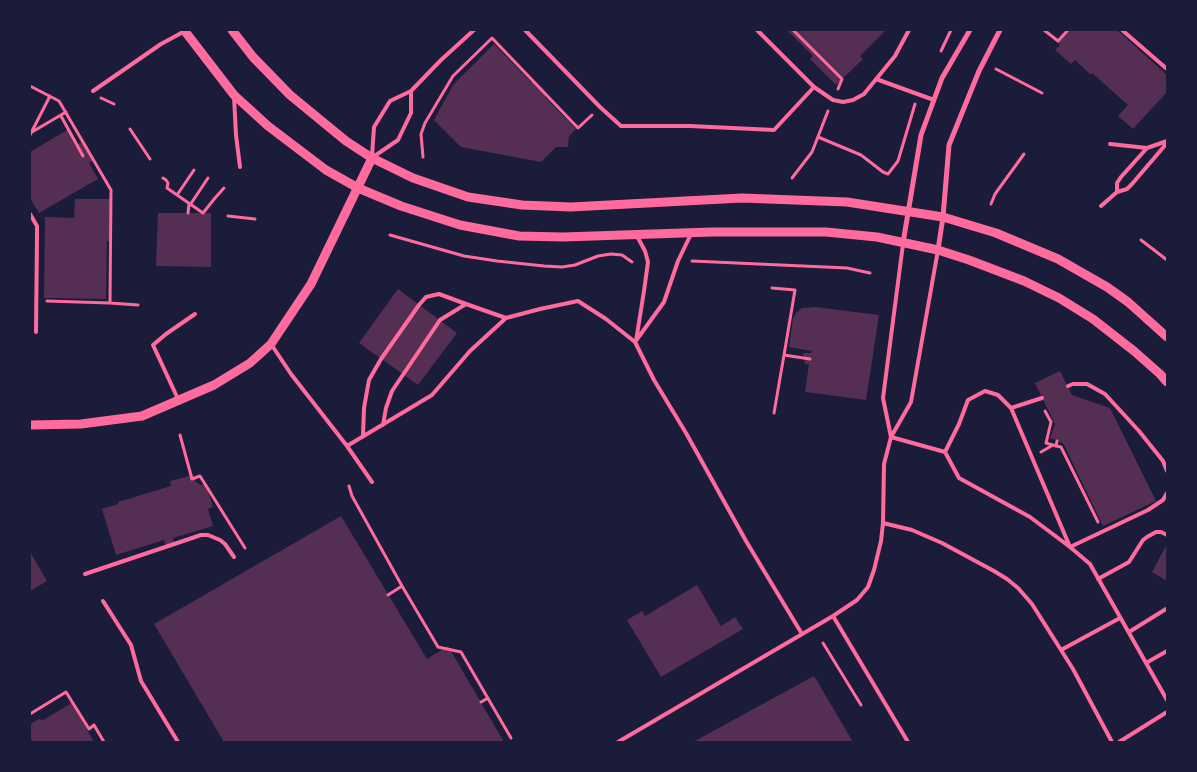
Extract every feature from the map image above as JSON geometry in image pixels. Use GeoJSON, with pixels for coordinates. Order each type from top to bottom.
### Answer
{"type":"FeatureCollection","features":[{"type":"Feature","properties":{"kind":"street"},"geometry":{"type":"LineString","coordinates":[[185,30],[234,95],[268,126],[326,170],[358,188],[401,206],[460,225],[519,236],[563,237],[712,232],[826,232],[877,238],[938,250],[1024,281],[1059,298],[1093,319],[1134,351],[1167,382]]}},
{"type":"Feature","properties":{"kind":"street"},"geometry":{"type":"LineString","coordinates":[[232,30],[253,57],[290,96],[346,141],[372,158],[413,178],[468,197],[522,206],[571,207],[742,198],[847,202],[943,217],[996,233],[1058,259],[1107,287],[1128,302],[1167,337]]}},
{"type":"Feature","properties":{"kind":"street"},"geometry":{"type":"LineString","coordinates":[[903,243],[921,135],[942,78],[970,30]]}},
{"type":"Feature","properties":{"kind":"street"},"geometry":{"type":"LineString","coordinates":[[938,250],[943,217],[949,145],[978,70],[1000,30]]}},
{"type":"Feature","properties":{"kind":"street"},"geometry":{"type":"LineString","coordinates":[[30,424],[81,424],[142,416],[214,386],[250,363],[271,344],[311,284],[372,158]]}},
{"type":"Feature","properties":{"kind":"lane"},"geometry":{"type":"LineString","coordinates":[[92,91],[185,30]]}},
{"type":"Feature","properties":{"kind":"lane"},"geometry":{"type":"LineString","coordinates":[[372,158],[374,127],[390,101],[411,91],[474,30]]}},
{"type":"Feature","properties":{"kind":"lane"},"geometry":{"type":"LineString","coordinates":[[525,30],[621,126],[690,126],[774,130],[814,87]]}},
{"type":"Feature","properties":{"kind":"lane"},"geometry":{"type":"LineString","coordinates":[[757,30],[814,87],[833,100],[843,102],[853,100],[864,94],[895,56],[909,30]]}},
{"type":"Feature","properties":{"kind":"lane"},"geometry":{"type":"LineString","coordinates":[[1122,30],[1167,69]]}},
{"type":"Feature","properties":{"kind":"lane"},"geometry":{"type":"LineString","coordinates":[[876,79],[934,100]]}},
{"type":"Feature","properties":{"kind":"lane"},"geometry":{"type":"LineString","coordinates":[[372,158],[398,140],[411,113],[411,91]]}},
{"type":"Feature","properties":{"kind":"lane"},"geometry":{"type":"LineString","coordinates":[[234,95],[240,167]]}},
{"type":"Feature","properties":{"kind":"lane"},"geometry":{"type":"LineString","coordinates":[[1110,144],[1147,148],[1167,142]]}},
{"type":"Feature","properties":{"kind":"lane"},"geometry":{"type":"LineString","coordinates":[[1101,206],[1117,192],[1127,189],[1167,142]]}},
{"type":"Feature","properties":{"kind":"lane"},"geometry":{"type":"LineString","coordinates":[[1117,192],[1117,183],[1121,177],[1147,148]]}},
{"type":"Feature","properties":{"kind":"lane"},"geometry":{"type":"LineString","coordinates":[[30,214],[37,226],[36,332]]}},
{"type":"Feature","properties":{"kind":"lane"},"geometry":{"type":"LineString","coordinates":[[635,342],[648,262],[645,251],[636,234]]}},
{"type":"Feature","properties":{"kind":"lane"},"geometry":{"type":"LineString","coordinates":[[635,342],[664,302],[678,261],[691,234]]}},
{"type":"Feature","properties":{"kind":"lane"},"geometry":{"type":"LineString","coordinates":[[890,437],[883,398],[903,243]]}},
{"type":"Feature","properties":{"kind":"lane"},"geometry":{"type":"LineString","coordinates":[[618,742],[833,616],[857,600],[868,587],[881,541],[884,464],[890,437],[911,402],[938,250]]}},
{"type":"Feature","properties":{"kind":"lane"},"geometry":{"type":"LineString","coordinates":[[363,436],[364,408],[369,380],[381,359],[426,297],[439,294],[506,318]]}},
{"type":"Feature","properties":{"kind":"lane"},"geometry":{"type":"LineString","coordinates":[[347,446],[432,395],[470,351],[506,318],[578,301],[635,342],[654,380],[746,541],[802,634]]}},
{"type":"Feature","properties":{"kind":"lane"},"geometry":{"type":"LineString","coordinates":[[383,424],[392,391],[408,366],[440,320],[466,304]]}},
{"type":"Feature","properties":{"kind":"lane"},"geometry":{"type":"LineString","coordinates":[[179,401],[153,345],[196,314]]}},
{"type":"Feature","properties":{"kind":"lane"},"geometry":{"type":"LineString","coordinates":[[271,344],[291,374],[347,446],[372,482]]}},
{"type":"Feature","properties":{"kind":"lane"},"geometry":{"type":"LineString","coordinates":[[1068,386],[1087,384],[1105,394],[1139,431],[1163,461],[1167,471]]}},
{"type":"Feature","properties":{"kind":"lane"},"geometry":{"type":"LineString","coordinates":[[945,452],[968,400],[985,390],[998,395],[1011,408],[1070,547]]}},
{"type":"Feature","properties":{"kind":"lane"},"geometry":{"type":"LineString","coordinates":[[1011,408],[1042,398]]}},
{"type":"Feature","properties":{"kind":"lane"},"geometry":{"type":"LineString","coordinates":[[890,437],[945,452],[958,478],[1030,517],[1090,564],[1167,700]]}},
{"type":"Feature","properties":{"kind":"lane"},"geometry":{"type":"LineString","coordinates":[[1070,547],[1148,510],[1163,500],[1167,493]]}},
{"type":"Feature","properties":{"kind":"lane"},"geometry":{"type":"LineString","coordinates":[[883,523],[912,530],[942,543],[994,571],[1018,588],[1032,604],[1073,669],[1112,742]]}},
{"type":"Feature","properties":{"kind":"lane"},"geometry":{"type":"LineString","coordinates":[[1098,579],[1129,562],[1147,537],[1156,532],[1167,535]]}},
{"type":"Feature","properties":{"kind":"lane"},"geometry":{"type":"LineString","coordinates":[[84,574],[201,535],[208,535],[220,540],[234,556]]}},
{"type":"Feature","properties":{"kind":"lane"},"geometry":{"type":"LineString","coordinates":[[103,601],[132,645],[141,681],[178,742]]}},
{"type":"Feature","properties":{"kind":"lane"},"geometry":{"type":"LineString","coordinates":[[1129,632],[1166,609]]}},
{"type":"Feature","properties":{"kind":"lane"},"geometry":{"type":"LineString","coordinates":[[833,616],[908,742]]}},
{"type":"Feature","properties":{"kind":"lane"},"geometry":{"type":"LineString","coordinates":[[1061,650],[1120,618]]}},
{"type":"Feature","properties":{"kind":"lane"},"geometry":{"type":"LineString","coordinates":[[1146,663],[1167,651]]}},
{"type":"Feature","properties":{"kind":"lane"},"geometry":{"type":"LineString","coordinates":[[1119,742],[1167,712]]}},
{"type":"Feature","properties":{"kind":"path"},"geometry":{"type":"LineString","coordinates":[[792,178],[812,152],[842,80],[793,30]]}},
{"type":"Feature","properties":{"kind":"path"},"geometry":{"type":"LineString","coordinates":[[1044,30],[1058,41],[1068,30]]}},
{"type":"Feature","properties":{"kind":"path"},"geometry":{"type":"LineString","coordinates":[[423,157],[421,134],[425,123],[453,76],[492,38],[578,128],[600,107]]}},
{"type":"Feature","properties":{"kind":"path"},"geometry":{"type":"LineString","coordinates":[[996,69],[1042,93]]}},
{"type":"Feature","properties":{"kind":"path"},"geometry":{"type":"LineString","coordinates":[[30,86],[59,100],[111,190],[110,303]]}},
{"type":"Feature","properties":{"kind":"path"},"geometry":{"type":"LineString","coordinates":[[31,134],[50,96]]}},
{"type":"Feature","properties":{"kind":"path"},"geometry":{"type":"LineString","coordinates":[[31,134],[66,112]]}},
{"type":"Feature","properties":{"kind":"path"},"geometry":{"type":"LineString","coordinates":[[60,116],[82,156],[89,152]]}},
{"type":"Feature","properties":{"kind":"path"},"geometry":{"type":"LineString","coordinates":[[130,129],[150,159]]}},
{"type":"Feature","properties":{"kind":"path"},"geometry":{"type":"LineString","coordinates":[[818,137],[861,155],[882,172],[888,174]]}},
{"type":"Feature","properties":{"kind":"path"},"geometry":{"type":"LineString","coordinates":[[991,204],[995,194],[1024,154]]}},
{"type":"Feature","properties":{"kind":"path"},"geometry":{"type":"LineString","coordinates":[[177,195],[194,170]]}},
{"type":"Feature","properties":{"kind":"path"},"geometry":{"type":"LineString","coordinates":[[163,178],[168,184],[167,188],[203,213],[209,214]]}},
{"type":"Feature","properties":{"kind":"path"},"geometry":{"type":"LineString","coordinates":[[188,213],[190,204],[208,178]]}},
{"type":"Feature","properties":{"kind":"path"},"geometry":{"type":"LineString","coordinates":[[203,213],[224,188]]}},
{"type":"Feature","properties":{"kind":"path"},"geometry":{"type":"LineString","coordinates":[[228,216],[255,219]]}},
{"type":"Feature","properties":{"kind":"path"},"geometry":{"type":"LineString","coordinates":[[390,235],[464,256],[497,261],[562,266],[575,265],[598,256],[622,254],[632,262]]}},
{"type":"Feature","properties":{"kind":"path"},"geometry":{"type":"LineString","coordinates":[[1141,240],[1167,260]]}},
{"type":"Feature","properties":{"kind":"path"},"geometry":{"type":"LineString","coordinates":[[692,261],[847,268],[870,273]]}},
{"type":"Feature","properties":{"kind":"path"},"geometry":{"type":"LineString","coordinates":[[772,288],[795,290],[774,414]]}},
{"type":"Feature","properties":{"kind":"path"},"geometry":{"type":"LineString","coordinates":[[36,300],[138,305]]}},
{"type":"Feature","properties":{"kind":"path"},"geometry":{"type":"LineString","coordinates":[[784,355],[810,359]]}},
{"type":"Feature","properties":{"kind":"path"},"geometry":{"type":"LineString","coordinates":[[1045,411],[1051,422],[1046,443],[1061,447],[1099,525]]}},
{"type":"Feature","properties":{"kind":"path"},"geometry":{"type":"LineString","coordinates":[[180,434],[192,479],[200,476],[246,549]]}},
{"type":"Feature","properties":{"kind":"path"},"geometry":{"type":"LineString","coordinates":[[1056,446],[1057,441]]}},
{"type":"Feature","properties":{"kind":"path"},"geometry":{"type":"LineString","coordinates":[[349,486],[352,496],[438,647],[461,652],[511,738]]}},
{"type":"Feature","properties":{"kind":"path"},"geometry":{"type":"LineString","coordinates":[[388,595],[402,586]]}},
{"type":"Feature","properties":{"kind":"path"},"geometry":{"type":"LineString","coordinates":[[823,643],[861,706]]}},
{"type":"Feature","properties":{"kind":"path"},"geometry":{"type":"LineString","coordinates":[[30,714],[66,692],[89,729],[94,725],[104,742]]}},
{"type":"Feature","properties":{"kind":"path"},"geometry":{"type":"LineString","coordinates":[[481,702],[488,698]]}},
{"type":"Feature","properties":{"kind":"building"},"geometry":{"type":"Polygon","coordinates":[[[787,30],[886,30],[860,56],[863,59],[836,85],[810,59],[813,56],[787,30]]]}},
{"type":"Feature","properties":{"kind":"building"},"geometry":{"type":"Polygon","coordinates":[[[1069,30],[1117,30],[1167,75],[1167,92],[1133,129],[1118,116],[1128,105],[1075,60],[1071,64],[1055,50],[1060,45],[1058,43],[1069,30]]]}},
{"type":"Feature","properties":{"kind":"building"},"geometry":{"type":"Polygon","coordinates":[[[494,44],[531,82],[533,79],[547,94],[545,97],[576,129],[569,136],[568,147],[556,147],[541,162],[461,147],[434,120],[453,85],[494,44]]]}},
{"type":"Feature","properties":{"kind":"building"},"geometry":{"type":"Polygon","coordinates":[[[69,129],[78,144],[84,141],[95,160],[89,163],[98,179],[39,213],[30,198],[30,152],[69,129]]]}},
{"type":"Feature","properties":{"kind":"building"},"geometry":{"type":"Polygon","coordinates":[[[75,199],[111,199],[109,241],[107,241],[106,299],[44,298],[45,217],[74,218],[75,199]]]}},
{"type":"Feature","properties":{"kind":"building"},"geometry":{"type":"Polygon","coordinates":[[[158,213],[211,213],[211,267],[156,266],[158,213]]]}},
{"type":"Feature","properties":{"kind":"building"},"geometry":{"type":"Polygon","coordinates":[[[398,289],[457,333],[418,385],[359,343],[398,289]]]}},
{"type":"Feature","properties":{"kind":"building"},"geometry":{"type":"Polygon","coordinates":[[[816,307],[879,315],[866,400],[805,392],[809,364],[805,364],[803,353],[811,353],[812,351],[789,347],[793,318],[797,312],[802,308],[816,307]]]}},
{"type":"Feature","properties":{"kind":"building"},"geometry":{"type":"Polygon","coordinates":[[[1060,371],[1072,395],[1110,408],[1156,501],[1103,526],[1063,443],[1050,438],[1055,424],[1035,383],[1060,371]]]}},
{"type":"Feature","properties":{"kind":"building"},"geometry":{"type":"Polygon","coordinates":[[[193,475],[196,482],[201,485],[206,484],[213,507],[208,509],[213,526],[173,538],[174,543],[166,546],[164,540],[116,555],[102,509],[118,504],[118,502],[171,486],[170,481],[193,475]]]}},
{"type":"Feature","properties":{"kind":"building"},"geometry":{"type":"Polygon","coordinates":[[[341,516],[427,659],[448,646],[504,742],[224,742],[154,624],[341,516]]]}},
{"type":"Feature","properties":{"kind":"building"},"geometry":{"type":"Polygon","coordinates":[[[1167,544],[1167,581],[1152,572],[1167,544]]]}},
{"type":"Feature","properties":{"kind":"building"},"geometry":{"type":"Polygon","coordinates":[[[30,552],[47,581],[30,591],[30,552]]]}},
{"type":"Feature","properties":{"kind":"building"},"geometry":{"type":"Polygon","coordinates":[[[697,585],[721,626],[735,617],[743,629],[661,677],[627,620],[642,611],[645,616],[697,585]]]}},
{"type":"Feature","properties":{"kind":"building"},"geometry":{"type":"Polygon","coordinates":[[[814,676],[853,742],[693,742],[814,676]]]}},
{"type":"Feature","properties":{"kind":"building"},"geometry":{"type":"Polygon","coordinates":[[[72,703],[94,742],[33,742],[30,737],[30,724],[39,719],[43,720],[72,703]]]}}]}
